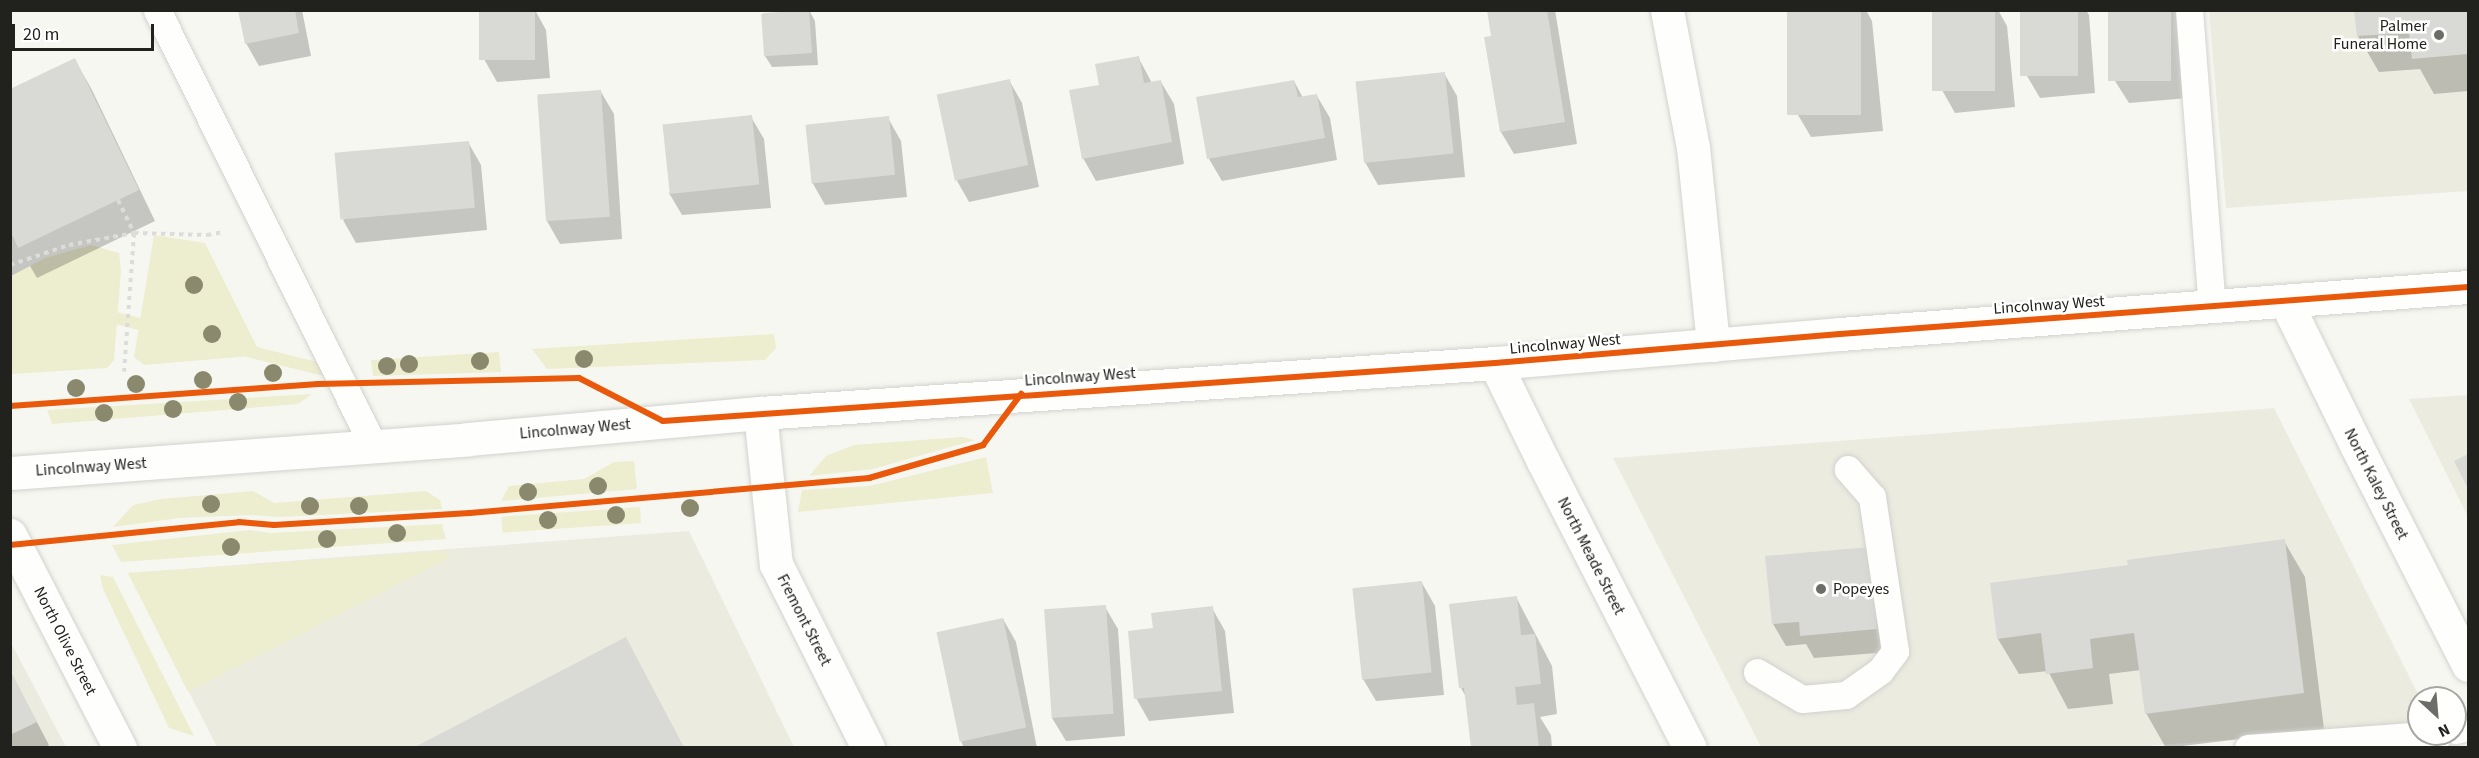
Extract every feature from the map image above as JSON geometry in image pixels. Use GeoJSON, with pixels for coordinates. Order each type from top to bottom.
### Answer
{"type":"FeatureCollection","features":[{"type":"Feature","properties":{"kind":"main road"},"geometry":{"type":"LineString","coordinates":[[1667,10],[1693,147],[1713,345]]}},
{"type":"Feature","properties":{"kind":"main road","name":"Lincolnway West"},"geometry":{"type":"LineString","coordinates":[[10,473],[373,446],[759,413],[1496,363],[2469,286]]}},
{"type":"Feature","properties":{"kind":"main road","name":"North Kaley Street"},"geometry":{"type":"LineString","coordinates":[[2286,302],[2356,445],[2469,665]]}},
{"type":"Feature","properties":{"kind":"main road","name":"North Meade Street"},"geometry":{"type":"LineString","coordinates":[[1496,363],[1543,461],[1690,747]]}},
{"type":"Feature","properties":{"kind":"main road","name":"Fremont Street"},"geometry":{"type":"LineString","coordinates":[[759,413],[776,564],[868,747]]}},
{"type":"Feature","properties":{"kind":"main road","name":"North Olive Street"},"geometry":{"type":"LineString","coordinates":[[10,535],[120,747]]}},
{"type":"Feature","properties":{"kind":"lane"},"geometry":{"type":"LineString","coordinates":[[157,10],[373,446]]}},
{"type":"Feature","properties":{"kind":"lane"},"geometry":{"type":"LineString","coordinates":[[2189,10],[2212,307]]}},
{"type":"Feature","properties":{"kind":"lane"},"geometry":{"type":"LineString","coordinates":[[1756,672],[1802,699],[1846,695],[1880,671],[1895,651],[1872,497],[1848,469]]}},
{"type":"Feature","properties":{"kind":"lane"},"geometry":{"type":"LineString","coordinates":[[2248,747],[2407,736]]}},
{"type":"Feature","properties":{"kind":"path"},"geometry":{"type":"LineString","coordinates":[[118,200],[134,232],[124,372]]}},
{"type":"Feature","properties":{"kind":"path"},"geometry":{"type":"LineString","coordinates":[[10,266],[69,244],[134,232],[207,235],[264,226]]}},
{"type":"Feature","properties":{"kind":"shaded area"},"geometry":{"type":"Polygon","coordinates":[[[2209,11],[2468,11],[2468,191],[2226,208],[2209,11]]]}},
{"type":"Feature","properties":{"kind":"shaded area"},"geometry":{"type":"Polygon","coordinates":[[[2468,395],[2468,517],[2409,399],[2468,395]]]}},
{"type":"Feature","properties":{"kind":"shaded area"},"geometry":{"type":"Polygon","coordinates":[[[2274,408],[2414,686],[2407,686],[2407,726],[2121,748],[1761,747],[1613,458],[2274,408]]]}},
{"type":"Feature","properties":{"kind":"shaded area"},"geometry":{"type":"Polygon","coordinates":[[[689,531],[794,747],[217,747],[128,573],[689,531]]]}},
{"type":"Feature","properties":{"kind":"shaded area"},"geometry":{"type":"Polygon","coordinates":[[[11,643],[66,747],[11,747],[11,643]]]}},
{"type":"Feature","properties":{"kind":"green space"},"geometry":{"type":"Polygon","coordinates":[[[154,235],[205,243],[261,355],[144,365],[134,357],[154,235]]]}},
{"type":"Feature","properties":{"kind":"green space"},"geometry":{"type":"Polygon","coordinates":[[[91,245],[119,253],[121,270],[114,360],[107,368],[11,374],[11,276],[45,258],[91,245]]]}},
{"type":"Feature","properties":{"kind":"green space"},"geometry":{"type":"Polygon","coordinates":[[[39,293],[325,364],[322,376],[36,304],[39,293]]]}},
{"type":"Feature","properties":{"kind":"green space"},"geometry":{"type":"Polygon","coordinates":[[[774,334],[776,348],[765,360],[547,369],[532,349],[774,334]]]}},
{"type":"Feature","properties":{"kind":"green space"},"geometry":{"type":"Polygon","coordinates":[[[499,352],[501,372],[373,376],[371,360],[499,352]]]}},
{"type":"Feature","properties":{"kind":"green space"},"geometry":{"type":"Polygon","coordinates":[[[312,394],[298,404],[52,424],[47,410],[312,394]]]}},
{"type":"Feature","properties":{"kind":"green space"},"geometry":{"type":"Polygon","coordinates":[[[962,437],[975,440],[873,469],[809,476],[826,456],[854,445],[962,437]]]}},
{"type":"Feature","properties":{"kind":"green space"},"geometry":{"type":"Polygon","coordinates":[[[986,457],[993,493],[798,512],[802,490],[870,486],[986,457]]]}},
{"type":"Feature","properties":{"kind":"green space"},"geometry":{"type":"Polygon","coordinates":[[[634,461],[637,489],[501,501],[509,486],[584,479],[614,462],[634,461]]]}},
{"type":"Feature","properties":{"kind":"green space"},"geometry":{"type":"Polygon","coordinates":[[[253,491],[274,503],[426,491],[440,500],[442,509],[280,517],[250,515],[179,518],[113,527],[133,505],[161,499],[253,491]]]}},
{"type":"Feature","properties":{"kind":"green space"},"geometry":{"type":"Polygon","coordinates":[[[640,507],[641,523],[502,533],[501,517],[640,507]]]}},
{"type":"Feature","properties":{"kind":"green space"},"geometry":{"type":"Polygon","coordinates":[[[442,524],[446,539],[121,562],[112,545],[250,530],[270,533],[442,524]]]}},
{"type":"Feature","properties":{"kind":"green space"},"geometry":{"type":"Polygon","coordinates":[[[446,551],[448,559],[188,692],[128,573],[446,551]]]}},
{"type":"Feature","properties":{"kind":"green space"},"geometry":{"type":"Polygon","coordinates":[[[100,575],[113,577],[194,736],[169,728],[103,589],[100,575]]]}},
{"type":"Feature","properties":{"kind":"building"},"geometry":{"type":"Polygon","coordinates":[[[238,10],[295,10],[299,33],[245,44],[238,10]]]}},
{"type":"Feature","properties":{"kind":"building"},"geometry":{"type":"Polygon","coordinates":[[[479,10],[535,10],[535,60],[479,60],[479,10]]]}},
{"type":"Feature","properties":{"kind":"building"},"geometry":{"type":"Polygon","coordinates":[[[809,10],[812,53],[764,56],[761,13],[809,10]]]}},
{"type":"Feature","properties":{"kind":"building"},"geometry":{"type":"Polygon","coordinates":[[[1487,10],[1547,10],[1565,122],[1500,132],[1484,37],[1491,36],[1487,10]]]}},
{"type":"Feature","properties":{"kind":"building"},"geometry":{"type":"Polygon","coordinates":[[[1787,10],[1861,10],[1861,115],[1787,115],[1787,10]]]}},
{"type":"Feature","properties":{"kind":"building"},"geometry":{"type":"Polygon","coordinates":[[[1932,10],[1995,10],[1995,91],[1932,91],[1932,10]]]}},
{"type":"Feature","properties":{"kind":"building"},"geometry":{"type":"Polygon","coordinates":[[[2020,10],[2078,10],[2078,76],[2020,76],[2020,10]]]}},
{"type":"Feature","properties":{"kind":"building"},"geometry":{"type":"Polygon","coordinates":[[[2108,10],[2171,10],[2171,81],[2108,81],[2108,10]]]}},
{"type":"Feature","properties":{"kind":"building","name":"Palmer Funeral Home"},"geometry":{"type":"Polygon","coordinates":[[[2354,10],[2468,10],[2468,54],[2412,59],[2409,33],[2357,36],[2354,10]]]}},
{"type":"Feature","properties":{"kind":"building"},"geometry":{"type":"Polygon","coordinates":[[[1139,56],[1144,83],[1161,80],[1172,142],[1082,159],[1069,90],[1099,85],[1095,64],[1139,56]]]}},
{"type":"Feature","properties":{"kind":"building"},"geometry":{"type":"Polygon","coordinates":[[[75,58],[139,190],[18,248],[13,236],[10,237],[10,89],[75,58]]]}},
{"type":"Feature","properties":{"kind":"building"},"geometry":{"type":"Polygon","coordinates":[[[1445,72],[1454,154],[1364,163],[1355,81],[1445,72]]]}},
{"type":"Feature","properties":{"kind":"building"},"geometry":{"type":"Polygon","coordinates":[[[1010,79],[1028,165],[955,181],[937,95],[1010,79]]]}},
{"type":"Feature","properties":{"kind":"building"},"geometry":{"type":"Polygon","coordinates":[[[1294,80],[1298,97],[1317,94],[1325,138],[1207,159],[1196,97],[1294,80]]]}},
{"type":"Feature","properties":{"kind":"building"},"geometry":{"type":"Polygon","coordinates":[[[601,90],[610,217],[546,221],[537,94],[601,90]]]}},
{"type":"Feature","properties":{"kind":"building"},"geometry":{"type":"Polygon","coordinates":[[[752,115],[759,185],[670,194],[662,124],[752,115]]]}},
{"type":"Feature","properties":{"kind":"building"},"geometry":{"type":"Polygon","coordinates":[[[889,116],[895,175],[812,183],[805,125],[889,116]]]}},
{"type":"Feature","properties":{"kind":"building"},"geometry":{"type":"Polygon","coordinates":[[[469,141],[475,208],[340,220],[335,153],[469,141]]]}},
{"type":"Feature","properties":{"kind":"building"},"geometry":{"type":"Polygon","coordinates":[[[2468,454],[2468,489],[2454,461],[2468,454]]]}},
{"type":"Feature","properties":{"kind":"building"},"geometry":{"type":"Polygon","coordinates":[[[2285,539],[2304,693],[2145,714],[2134,633],[2090,639],[2093,668],[2046,674],[2041,633],[1997,639],[1990,583],[2128,565],[2127,560],[2285,539]]]}},
{"type":"Feature","properties":{"kind":"building","name":"Popeyes"},"geometry":{"type":"Polygon","coordinates":[[[1870,547],[1877,629],[1800,636],[1799,622],[1772,624],[1765,556],[1870,547]]]}},
{"type":"Feature","properties":{"kind":"building"},"geometry":{"type":"Polygon","coordinates":[[[1422,581],[1432,672],[1362,680],[1352,588],[1422,581]]]}},
{"type":"Feature","properties":{"kind":"building"},"geometry":{"type":"Polygon","coordinates":[[[1517,596],[1521,635],[1535,634],[1541,684],[1515,687],[1517,705],[1534,703],[1539,748],[1471,748],[1464,688],[1459,688],[1449,604],[1517,596]]]}},
{"type":"Feature","properties":{"kind":"building"},"geometry":{"type":"Polygon","coordinates":[[[1106,605],[1114,714],[1052,718],[1044,609],[1106,605]]]}},
{"type":"Feature","properties":{"kind":"building"},"geometry":{"type":"Polygon","coordinates":[[[1213,606],[1222,691],[1134,699],[1128,631],[1153,628],[1151,613],[1213,606]]]}},
{"type":"Feature","properties":{"kind":"building"},"geometry":{"type":"Polygon","coordinates":[[[1003,618],[1026,728],[960,742],[936,632],[1003,618]]]}},
{"type":"Feature","properties":{"kind":"building"},"geometry":{"type":"Polygon","coordinates":[[[626,637],[684,748],[413,748],[626,637]]]}},
{"type":"Feature","properties":{"kind":"building"},"geometry":{"type":"Polygon","coordinates":[[[10,670],[37,722],[10,735],[10,670]]]}},
{"type":"Feature","properties":{"kind":"cycle path"},"geometry":{"type":"LineString","coordinates":[[10,406],[318,384],[579,378],[663,421],[1495,363],[1840,334],[2468,287]]}},
{"type":"Feature","properties":{"kind":"cycle path"},"geometry":{"type":"LineString","coordinates":[[10,545],[239,522],[274,525],[470,513],[869,478],[983,445],[1021,394]]}},
{"type":"Feature","properties":{"kind":"place","name":"Palmer Funeral Home"},"geometry":{"type":"Point","coordinates":[2439,35]}},
{"type":"Feature","properties":{"kind":"place","name":"Popeyes"},"geometry":{"type":"Point","coordinates":[1821,589]}}]}
